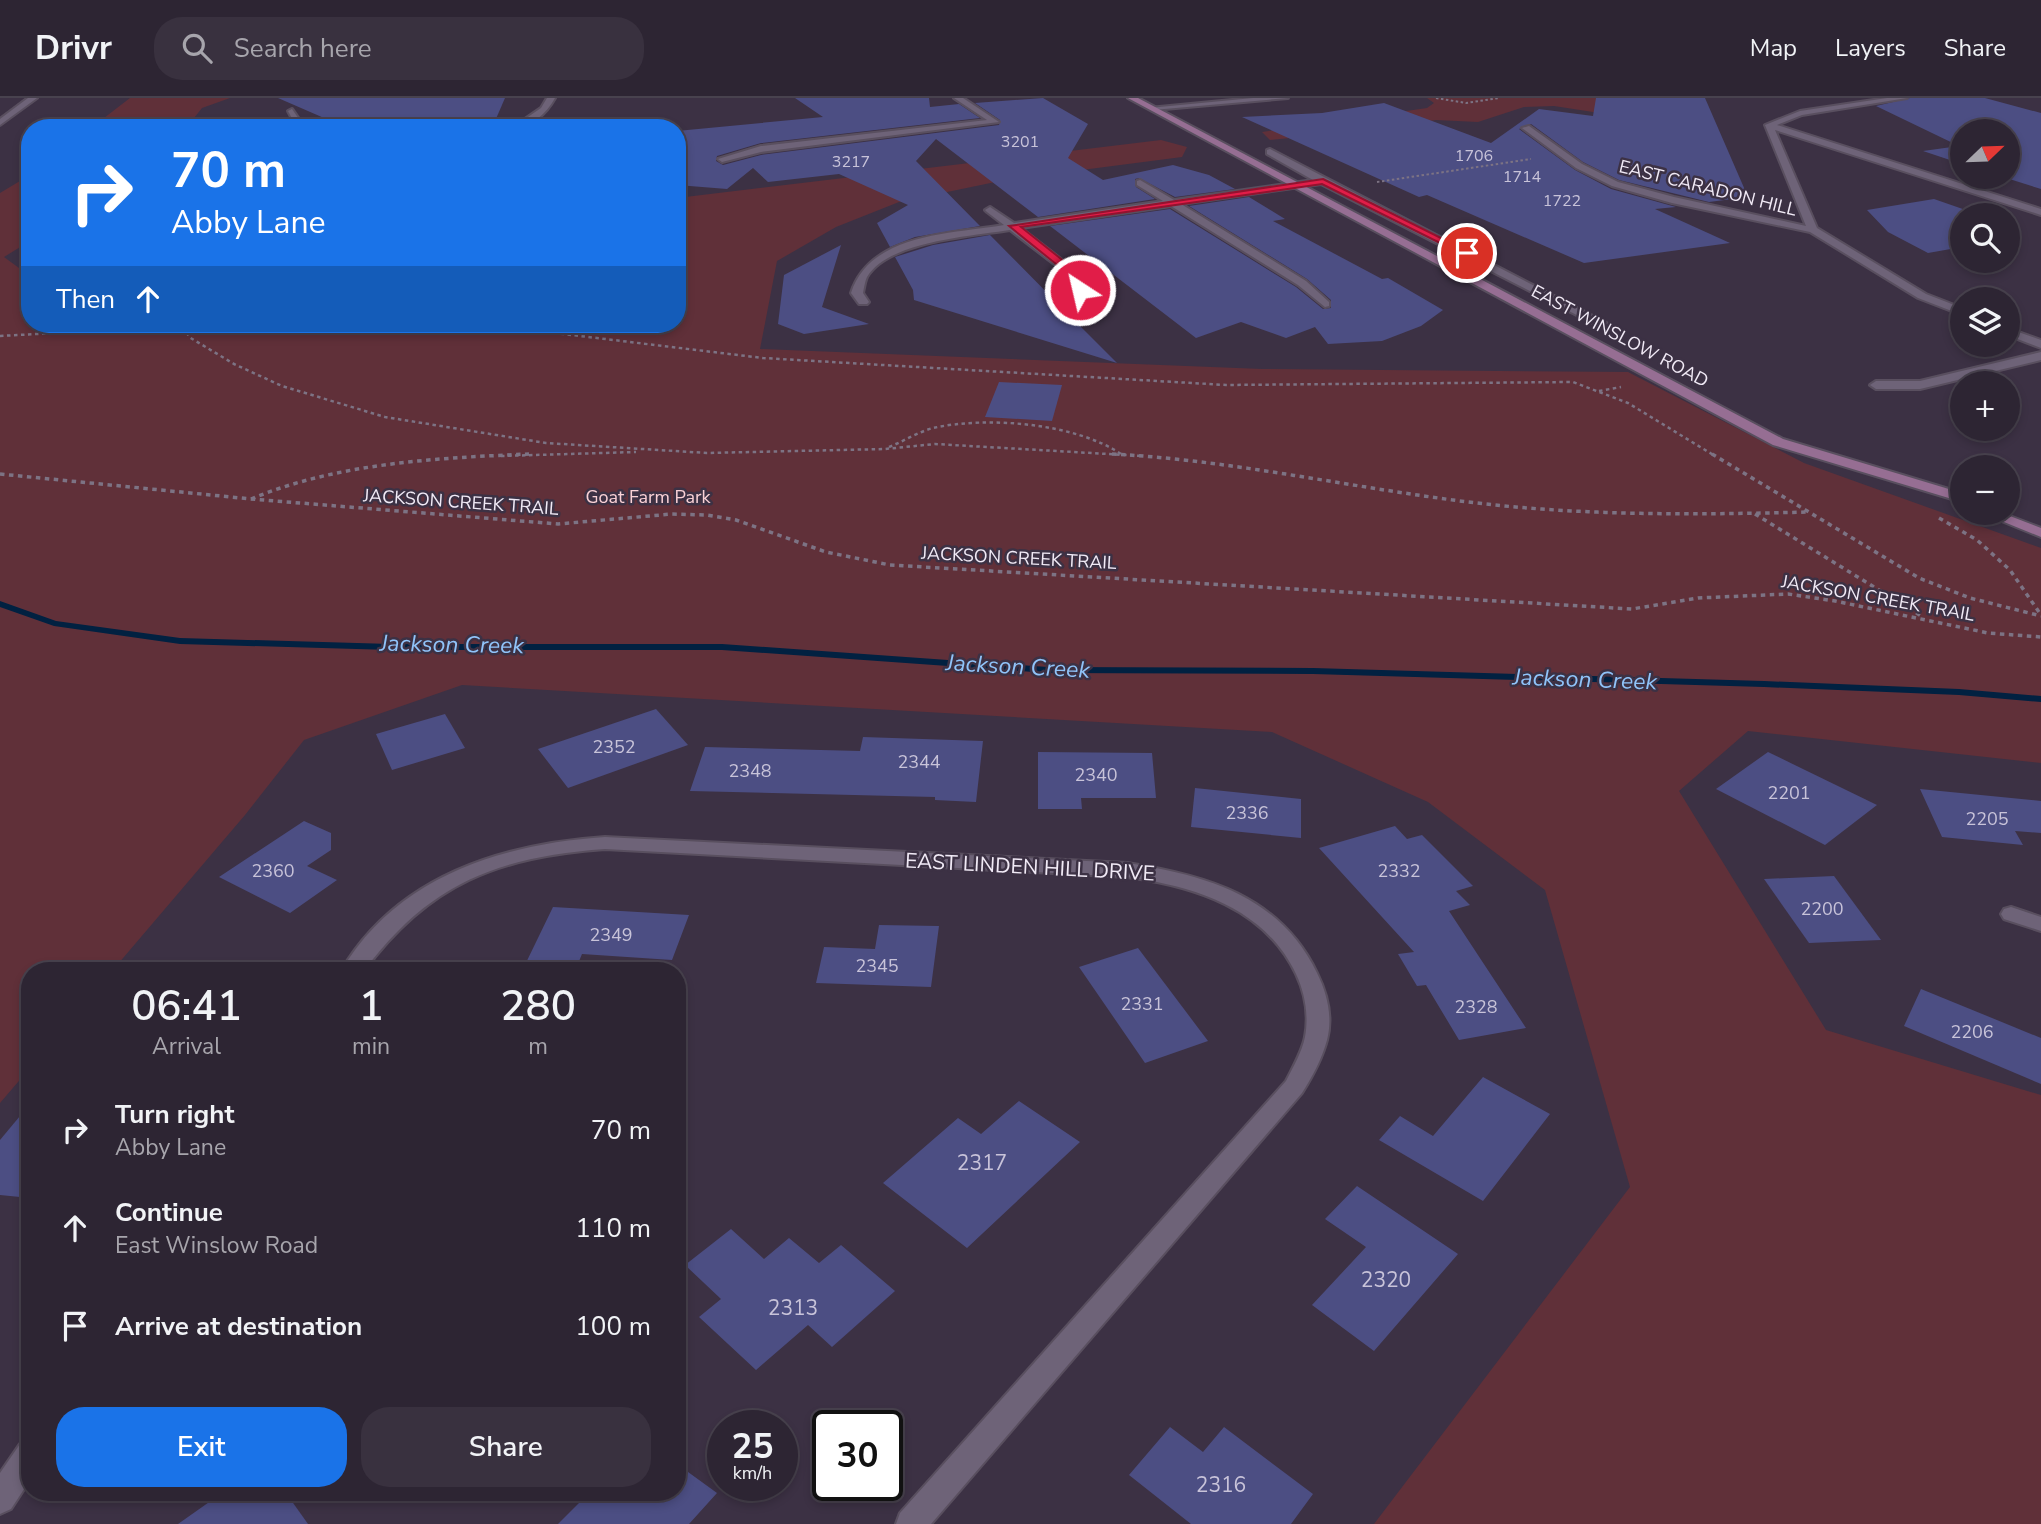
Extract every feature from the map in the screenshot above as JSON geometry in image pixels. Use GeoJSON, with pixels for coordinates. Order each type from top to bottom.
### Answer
{"type":"FeatureCollection","features":[{"type":"Feature","properties":{"kind":"main road","name":"EAST WINSLOW ROAD"},"geometry":{"type":"LineString","coordinates":[[1132,98],[1778,442],[1950,496]]}},
{"type":"Feature","properties":{"kind":"main road"},"geometry":{"type":"LineString","coordinates":[[2020,513],[2041,519]]}},
{"type":"Feature","properties":{"kind":"main road"},"geometry":{"type":"LineString","coordinates":[[2020,525],[2041,533]]}},
{"type":"Feature","properties":{"kind":"street"},"geometry":{"type":"LineString","coordinates":[[0,123],[33,98]]}},
{"type":"Feature","properties":{"kind":"street"},"geometry":{"type":"LineString","coordinates":[[530,119],[544,110],[551,98]]}},
{"type":"Feature","properties":{"kind":"street"},"geometry":{"type":"LineString","coordinates":[[722,159],[761,149],[995,122],[958,98]]}},
{"type":"Feature","properties":{"kind":"street"},"geometry":{"type":"LineString","coordinates":[[1153,108],[1284,98]]}},
{"type":"Feature","properties":{"kind":"street"},"geometry":{"type":"LineString","coordinates":[[1769,125],[1800,113],[1903,98]]}},
{"type":"Feature","properties":{"kind":"street"},"geometry":{"type":"LineString","coordinates":[[292,111],[296,119]]}},
{"type":"Feature","properties":{"kind":"street"},"geometry":{"type":"LineString","coordinates":[[1769,125],[2041,212]]}},
{"type":"Feature","properties":{"kind":"street"},"geometry":{"type":"LineString","coordinates":[[1769,125],[1813,230]]}},
{"type":"Feature","properties":{"kind":"street","name":"EAST CARADON HILL"},"geometry":{"type":"LineString","coordinates":[[1526,128],[1563,155],[1615,184],[1672,200],[1813,230],[1922,296],[1950,308]]}},
{"type":"Feature","properties":{"kind":"street","name":"EAST WINSLOW ROAD"},"geometry":{"type":"LineString","coordinates":[[1270,152],[1608,327]]}},
{"type":"Feature","properties":{"kind":"street"},"geometry":{"type":"LineString","coordinates":[[863,302],[857,293],[862,276],[879,260],[909,244],[1323,181]]}},
{"type":"Feature","properties":{"kind":"street"},"geometry":{"type":"LineString","coordinates":[[1140,183],[1302,283],[1325,304]]}},
{"type":"Feature","properties":{"kind":"street"},"geometry":{"type":"LineString","coordinates":[[990,210],[1076,276],[1084,304]]}},
{"type":"Feature","properties":{"kind":"street"},"geometry":{"type":"LineString","coordinates":[[2020,336],[2041,344]]}},
{"type":"Feature","properties":{"kind":"street"},"geometry":{"type":"LineString","coordinates":[[1876,385],[1920,385],[2041,356]]}},
{"type":"Feature","properties":{"kind":"street","name":"EAST LINDEN HILL DRIVE"},"geometry":{"type":"LineString","coordinates":[[359,962],[389,924],[414,901],[438,885],[458,874],[516,855],[573,844],[605,843],[1165,874],[1231,898],[1280,933],[1305,966],[1318,1015],[1311,1054],[1293,1087],[911,1524]]}},
{"type":"Feature","properties":{"kind":"street"},"geometry":{"type":"LineString","coordinates":[[2011,914],[2041,924]]}},
{"type":"Feature","properties":{"kind":"street"},"geometry":{"type":"LineString","coordinates":[[0,1499],[21,1468]]}},
{"type":"Feature","properties":{"kind":"path"},"geometry":{"type":"LineString","coordinates":[[1436,98],[1466,103],[1499,98]]}},
{"type":"Feature","properties":{"kind":"path"},"geometry":{"type":"LineString","coordinates":[[1335,188],[1563,155]]}},
{"type":"Feature","properties":{"kind":"path"},"geometry":{"type":"LineString","coordinates":[[0,336],[55,333]]}},
{"type":"Feature","properties":{"kind":"path"},"geometry":{"type":"LineString","coordinates":[[187,333],[189,337],[282,386],[384,417],[545,443],[707,453]]}},
{"type":"Feature","properties":{"kind":"path"},"geometry":{"type":"LineString","coordinates":[[558,333],[776,359],[1226,385],[1573,382],[1628,403],[1936,587],[1992,606],[2041,616]]}},
{"type":"Feature","properties":{"kind":"path"},"geometry":{"type":"LineString","coordinates":[[1598,392],[1622,387]]}},
{"type":"Feature","properties":{"kind":"path"},"geometry":{"type":"LineString","coordinates":[[885,449],[936,427],[974,424],[1064,430],[1091,436],[1112,445],[1121,454]]}},
{"type":"Feature","properties":{"kind":"path"},"geometry":{"type":"LineString","coordinates":[[250,499],[283,484],[343,472],[456,459],[604,452],[885,449],[935,444],[1168,457],[1304,475],[1454,500],[1609,514],[1808,512]]}},
{"type":"Feature","properties":{"kind":"path","name":"JACKSON CREEK TRAIL"},"geometry":{"type":"LineString","coordinates":[[0,474],[250,499],[558,524],[672,514],[707,515],[736,520],[826,552],[890,565],[1632,609],[1698,598],[1768,593],[1835,601],[1988,633],[2041,637]]}},
{"type":"Feature","properties":{"kind":"path"},"geometry":{"type":"LineString","coordinates":[[1754,513],[1927,619]]}},
{"type":"Feature","properties":{"kind":"path"},"geometry":{"type":"LineString","coordinates":[[1931,513],[1977,540],[2010,570],[2041,616]]}},
{"type":"Feature","properties":{"kind":"green space"},"geometry":{"type":"Polygon","coordinates":[[[130,98],[230,98],[202,108],[193,119],[103,119],[130,98]]]}},
{"type":"Feature","properties":{"kind":"green space"},"geometry":{"type":"Polygon","coordinates":[[[1427,98],[1673,98],[1654,153],[1593,112],[1554,106],[1524,107],[1478,122],[1436,120],[1270,140],[1262,132],[1427,108],[1434,103],[1427,98]]]}},
{"type":"Feature","properties":{"kind":"green space","name":"Goat Farm Park"},"geometry":{"type":"Polygon","coordinates":[[[1161,140],[1187,147],[1182,157],[1005,180],[899,202],[836,227],[777,261],[760,349],[1262,369],[1628,372],[1804,463],[1950,515],[1950,525],[1977,525],[2041,548],[2041,763],[1748,731],[1679,791],[1826,1030],[2041,1095],[2041,1524],[1374,1524],[1630,1187],[1545,890],[1428,802],[1272,732],[462,685],[304,740],[245,815],[120,962],[21,962],[21,1078],[0,1103],[0,193],[21,180],[21,247],[4,257],[21,269],[21,333],[686,333],[686,197],[1161,140]]]}},
{"type":"Feature","properties":{"kind":"building"},"geometry":{"type":"Polygon","coordinates":[[[278,98],[505,98],[496,119],[326,119],[278,98]]]}},
{"type":"Feature","properties":{"kind":"building"},"geometry":{"type":"Polygon","coordinates":[[[795,98],[929,98],[930,107],[959,104],[980,118],[761,143],[717,156],[716,161],[723,165],[761,155],[999,125],[1000,120],[975,103],[1043,98],[1088,124],[1068,158],[1103,180],[1173,165],[1209,175],[1235,189],[1175,197],[1139,178],[1135,179],[1136,187],[1155,199],[1038,217],[936,139],[916,161],[980,226],[915,237],[890,247],[877,223],[908,205],[839,174],[768,182],[753,168],[727,189],[686,186],[686,130],[823,117],[795,98]]]}},
{"type":"Feature","properties":{"kind":"building"},"geometry":{"type":"Polygon","coordinates":[[[1596,98],[1705,98],[1748,197],[1709,202],[1619,180],[1583,162],[1531,124],[1519,129],[1575,170],[1611,189],[1676,207],[1655,209],[1730,243],[1584,263],[1427,195],[1419,197],[1242,117],[1322,113],[1384,103],[1491,143],[1539,109],[1593,116],[1596,98]]]}},
{"type":"Feature","properties":{"kind":"building"},"geometry":{"type":"Polygon","coordinates":[[[1910,98],[1985,98],[2041,113],[2041,189],[2020,182],[2020,119],[1950,119],[1950,142],[1876,106],[1910,98]]]}},
{"type":"Feature","properties":{"kind":"building"},"geometry":{"type":"Polygon","coordinates":[[[1950,147],[1950,160],[1923,151],[1950,147]]]}},
{"type":"Feature","properties":{"kind":"building"},"geometry":{"type":"Polygon","coordinates":[[[1249,197],[1285,219],[1273,221],[1382,279],[1388,278],[1443,310],[1421,326],[1382,341],[1328,344],[1315,327],[1286,338],[1241,322],[1196,338],[1050,226],[1170,209],[1296,287],[1323,309],[1331,308],[1331,300],[1307,279],[1189,206],[1249,197]]]}},
{"type":"Feature","properties":{"kind":"building"},"geometry":{"type":"Polygon","coordinates":[[[1934,199],[1950,205],[1950,249],[1928,253],[1888,232],[1867,210],[1934,199]]]}},
{"type":"Feature","properties":{"kind":"building"},"geometry":{"type":"Polygon","coordinates":[[[990,235],[1117,363],[914,300],[913,290],[895,257],[933,245],[990,235]]]}},
{"type":"Feature","properties":{"kind":"building"},"geometry":{"type":"Polygon","coordinates":[[[841,245],[822,307],[869,324],[804,334],[778,324],[784,275],[841,245]]]}},
{"type":"Feature","properties":{"kind":"building"},"geometry":{"type":"Polygon","coordinates":[[[999,382],[1062,385],[1052,421],[985,417],[999,382]]]}},
{"type":"Feature","properties":{"kind":"building"},"geometry":{"type":"Polygon","coordinates":[[[656,709],[688,745],[568,788],[538,749],[656,709]]]}},
{"type":"Feature","properties":{"kind":"building"},"geometry":{"type":"Polygon","coordinates":[[[445,714],[465,748],[392,770],[376,734],[445,714]]]}},
{"type":"Feature","properties":{"kind":"building"},"geometry":{"type":"Polygon","coordinates":[[[863,737],[983,741],[976,802],[935,800],[935,797],[690,791],[705,747],[860,751],[863,737]]]}},
{"type":"Feature","properties":{"kind":"building"},"geometry":{"type":"Polygon","coordinates":[[[1038,752],[1152,753],[1156,798],[1081,798],[1082,809],[1038,809],[1038,752]]]}},
{"type":"Feature","properties":{"kind":"building"},"geometry":{"type":"Polygon","coordinates":[[[1768,752],[1877,805],[1825,845],[1716,789],[1768,752]]]}},
{"type":"Feature","properties":{"kind":"building"},"geometry":{"type":"Polygon","coordinates":[[[1195,788],[1301,799],[1301,838],[1191,827],[1195,788]]]}},
{"type":"Feature","properties":{"kind":"building"},"geometry":{"type":"Polygon","coordinates":[[[1920,789],[2041,801],[2041,833],[2015,831],[2023,845],[1942,837],[1920,789]]]}},
{"type":"Feature","properties":{"kind":"building"},"geometry":{"type":"Polygon","coordinates":[[[304,821],[331,833],[331,850],[307,866],[337,880],[290,913],[219,877],[304,821]]]}},
{"type":"Feature","properties":{"kind":"building"},"geometry":{"type":"Polygon","coordinates":[[[1395,826],[1407,839],[1422,835],[1473,886],[1456,891],[1470,905],[1449,911],[1526,1028],[1459,1040],[1426,985],[1417,986],[1398,954],[1414,952],[1319,848],[1395,826]]]}},
{"type":"Feature","properties":{"kind":"building"},"geometry":{"type":"Polygon","coordinates":[[[1834,876],[1881,940],[1809,943],[1764,879],[1834,876]]]}},
{"type":"Feature","properties":{"kind":"building"},"geometry":{"type":"Polygon","coordinates":[[[553,907],[689,915],[672,960],[582,954],[579,962],[526,962],[553,907]]]}},
{"type":"Feature","properties":{"kind":"building"},"geometry":{"type":"Polygon","coordinates":[[[879,925],[939,926],[931,987],[816,983],[824,947],[875,949],[879,925]]]}},
{"type":"Feature","properties":{"kind":"building"},"geometry":{"type":"Polygon","coordinates":[[[1138,948],[1208,1041],[1145,1063],[1079,967],[1138,948]]]}},
{"type":"Feature","properties":{"kind":"building"},"geometry":{"type":"Polygon","coordinates":[[[1921,989],[2041,1038],[2041,1084],[1904,1026],[1921,989]]]}},
{"type":"Feature","properties":{"kind":"building"},"geometry":{"type":"Polygon","coordinates":[[[1483,1077],[1550,1114],[1483,1201],[1379,1140],[1400,1116],[1433,1136],[1483,1077]]]}},
{"type":"Feature","properties":{"kind":"building"},"geometry":{"type":"Polygon","coordinates":[[[1019,1101],[1080,1142],[967,1248],[883,1183],[958,1118],[981,1134],[1019,1101]]]}},
{"type":"Feature","properties":{"kind":"building"},"geometry":{"type":"Polygon","coordinates":[[[21,1115],[21,1197],[0,1195],[0,1140],[21,1115]]]}},
{"type":"Feature","properties":{"kind":"building"},"geometry":{"type":"Polygon","coordinates":[[[1357,1186],[1458,1254],[1374,1351],[1312,1305],[1366,1247],[1325,1219],[1357,1186]]]}},
{"type":"Feature","properties":{"kind":"building"},"geometry":{"type":"Polygon","coordinates":[[[731,1229],[764,1259],[789,1238],[819,1263],[841,1245],[895,1291],[832,1347],[808,1325],[756,1370],[699,1317],[721,1299],[686,1264],[731,1229]]]}},
{"type":"Feature","properties":{"kind":"building"},"geometry":{"type":"Polygon","coordinates":[[[1170,1427],[1203,1452],[1224,1427],[1313,1494],[1291,1524],[1191,1524],[1129,1475],[1170,1427]]]}},
{"type":"Feature","properties":{"kind":"building"},"geometry":{"type":"Polygon","coordinates":[[[686,1471],[707,1486],[707,1501],[710,1501],[689,1524],[558,1524],[581,1501],[686,1501],[686,1471]]]}},
{"type":"Feature","properties":{"kind":"building"},"geometry":{"type":"Polygon","coordinates":[[[211,1501],[292,1501],[308,1524],[178,1524],[211,1501]]]}},
{"type":"Feature","properties":{"kind":"waterway","name":"Jackson Creek"},"geometry":{"type":"LineString","coordinates":[[0,604],[54,623],[180,641],[391,647],[722,647],[1048,670],[1313,671],[1764,684],[1959,692],[2041,699]]}},
{"type":"Feature","properties":{"kind":"route"},"geometry":{"type":"LineString","coordinates":[[1080,290],[1076,276],[1014,226],[1323,181],[1467,253]]}}]}
